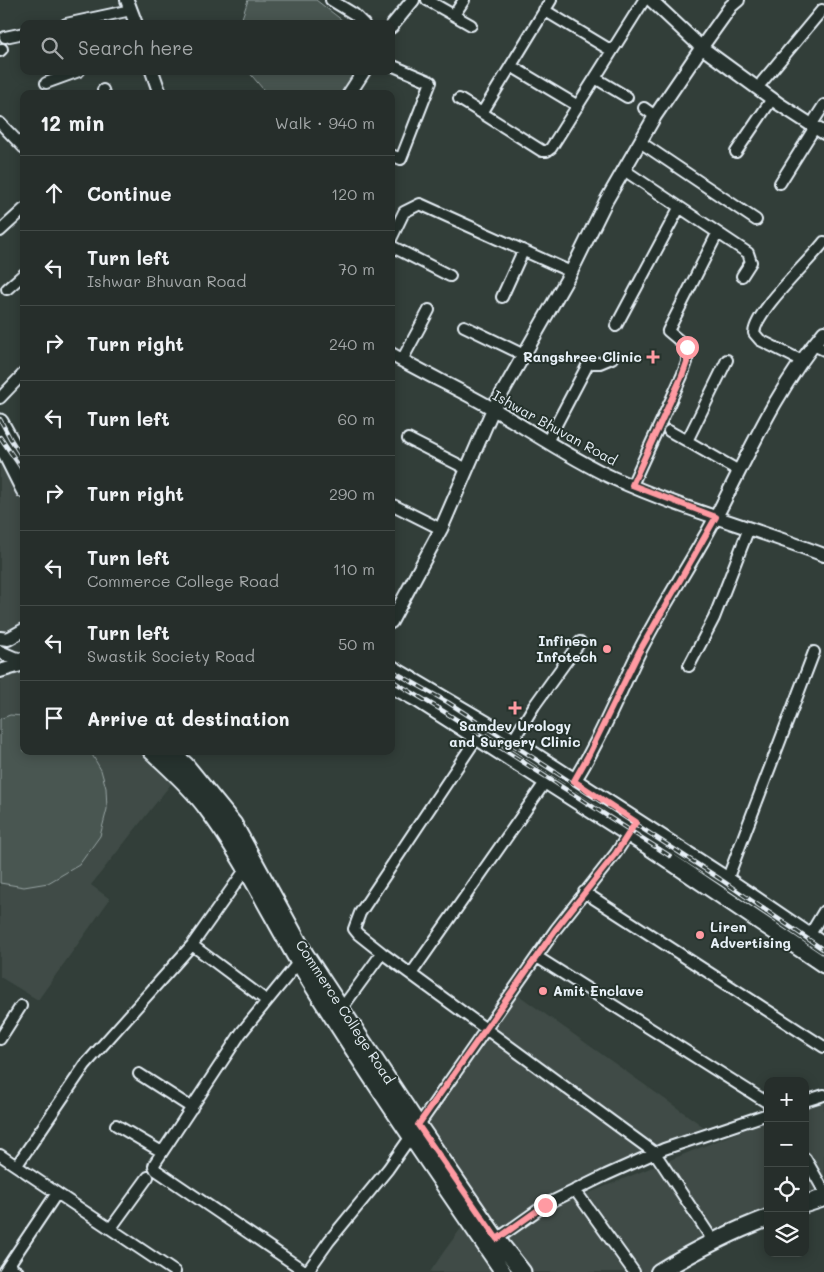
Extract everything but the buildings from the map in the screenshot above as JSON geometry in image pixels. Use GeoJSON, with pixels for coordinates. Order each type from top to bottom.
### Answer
{"type":"FeatureCollection","features":[{"type":"Feature","properties":{"kind":"main road"},"geometry":{"type":"LineString","coordinates":[[0,422],[18,466]]}},
{"type":"Feature","properties":{"kind":"main road"},"geometry":{"type":"LineString","coordinates":[[0,442],[18,466]]}},
{"type":"Feature","properties":{"kind":"main road"},"geometry":{"type":"LineString","coordinates":[[395,671],[481,731],[546,781],[570,787]]}},
{"type":"Feature","properties":{"kind":"main road"},"geometry":{"type":"LineString","coordinates":[[395,687],[481,731],[512,742],[570,787],[633,828],[741,908],[824,965]]}},
{"type":"Feature","properties":{"kind":"main road","name":"Commerce College Road"},"geometry":{"type":"LineString","coordinates":[[155,755],[206,807],[415,1130],[523,1272]]}},
{"type":"Feature","properties":{"kind":"main road","name":"Commerce College Road"},"geometry":{"type":"LineString","coordinates":[[175,755],[186,765],[234,824],[252,854],[302,958],[342,1008],[503,1272]]}},
{"type":"Feature","properties":{"kind":"main road"},"geometry":{"type":"LineString","coordinates":[[633,828],[727,880],[824,946]]}},
{"type":"Feature","properties":{"kind":"main road"},"geometry":{"type":"LineString","coordinates":[[809,1203],[824,1198]]}},
{"type":"Feature","properties":{"kind":"main road"},"geometry":{"type":"LineString","coordinates":[[809,1213],[824,1207]]}},
{"type":"Feature","properties":{"kind":"main road"},"geometry":{"type":"LineString","coordinates":[[659,1272],[714,1242],[764,1220]]}},
{"type":"Feature","properties":{"kind":"main road"},"geometry":{"type":"LineString","coordinates":[[677,1272],[764,1229]]}},
{"type":"Feature","properties":{"kind":"street"},"geometry":{"type":"LineString","coordinates":[[331,0],[354,14],[360,20]]}},
{"type":"Feature","properties":{"kind":"street"},"geometry":{"type":"LineString","coordinates":[[395,21],[413,0]]}},
{"type":"Feature","properties":{"kind":"street"},"geometry":{"type":"LineString","coordinates":[[427,0],[471,25]]}},
{"type":"Feature","properties":{"kind":"street"},"geometry":{"type":"LineString","coordinates":[[454,15],[464,0]]}},
{"type":"Feature","properties":{"kind":"street"},"geometry":{"type":"LineString","coordinates":[[482,113],[551,0]]}},
{"type":"Feature","properties":{"kind":"street"},"geometry":{"type":"LineString","coordinates":[[459,99],[542,151],[547,151],[551,148],[596,78],[644,0]]}},
{"type":"Feature","properties":{"kind":"street"},"geometry":{"type":"LineString","coordinates":[[651,0],[772,99],[820,126]]}},
{"type":"Feature","properties":{"kind":"street"},"geometry":{"type":"LineString","coordinates":[[662,0],[704,44],[762,82],[820,126]]}},
{"type":"Feature","properties":{"kind":"street"},"geometry":{"type":"LineString","coordinates":[[395,615],[441,529],[493,409],[571,272],[606,201],[655,116],[731,6],[738,0]]}},
{"type":"Feature","properties":{"kind":"street"},"geometry":{"type":"LineString","coordinates":[[81,20],[129,5],[135,20]]}},
{"type":"Feature","properties":{"kind":"street"},"geometry":{"type":"LineString","coordinates":[[544,10],[612,51]]}},
{"type":"Feature","properties":{"kind":"street"},"geometry":{"type":"LineString","coordinates":[[762,82],[822,10]]}},
{"type":"Feature","properties":{"kind":"street"},"geometry":{"type":"LineString","coordinates":[[5,37],[20,34]]}},
{"type":"Feature","properties":{"kind":"street"},"geometry":{"type":"LineString","coordinates":[[511,66],[578,106]]}},
{"type":"Feature","properties":{"kind":"street"},"geometry":{"type":"LineString","coordinates":[[395,68],[431,82],[401,159],[395,157]]}},
{"type":"Feature","properties":{"kind":"street"},"geometry":{"type":"LineString","coordinates":[[46,82],[67,75]]}},
{"type":"Feature","properties":{"kind":"street"},"geometry":{"type":"LineString","coordinates":[[153,75],[159,90]]}},
{"type":"Feature","properties":{"kind":"street"},"geometry":{"type":"LineString","coordinates":[[352,90],[362,75]]}},
{"type":"Feature","properties":{"kind":"street"},"geometry":{"type":"LineString","coordinates":[[596,78],[627,97]]}},
{"type":"Feature","properties":{"kind":"street"},"geometry":{"type":"LineString","coordinates":[[736,152],[772,99]]}},
{"type":"Feature","properties":{"kind":"street"},"geometry":{"type":"LineString","coordinates":[[780,183],[820,126],[824,105]]}},
{"type":"Feature","properties":{"kind":"street"},"geometry":{"type":"LineString","coordinates":[[644,108],[655,116]]}},
{"type":"Feature","properties":{"kind":"street"},"geometry":{"type":"LineString","coordinates":[[0,123],[20,144]]}},
{"type":"Feature","properties":{"kind":"street"},"geometry":{"type":"LineString","coordinates":[[640,142],[756,220]]}},
{"type":"Feature","properties":{"kind":"street"},"geometry":{"type":"LineString","coordinates":[[624,170],[748,254],[750,262],[742,276]]}},
{"type":"Feature","properties":{"kind":"street"},"geometry":{"type":"LineString","coordinates":[[395,231],[404,212],[420,204],[571,272]]}},
{"type":"Feature","properties":{"kind":"street"},"geometry":{"type":"LineString","coordinates":[[616,326],[679,208]]}},
{"type":"Feature","properties":{"kind":"street"},"geometry":{"type":"LineString","coordinates":[[0,231],[20,213]]}},
{"type":"Feature","properties":{"kind":"street"},"geometry":{"type":"LineString","coordinates":[[632,485],[687,362],[687,347],[668,331],[717,234]]}},
{"type":"Feature","properties":{"kind":"street"},"geometry":{"type":"LineString","coordinates":[[802,361],[760,340],[754,333],[754,327],[763,312],[824,242]]}},
{"type":"Feature","properties":{"kind":"street"},"geometry":{"type":"LineString","coordinates":[[395,248],[450,276]]}},
{"type":"Feature","properties":{"kind":"street"},"geometry":{"type":"LineString","coordinates":[[502,297],[523,250]]}},
{"type":"Feature","properties":{"kind":"street"},"geometry":{"type":"LineString","coordinates":[[7,289],[20,278]]}},
{"type":"Feature","properties":{"kind":"street"},"geometry":{"type":"LineString","coordinates":[[397,357],[430,310]]}},
{"type":"Feature","properties":{"kind":"street"},"geometry":{"type":"LineString","coordinates":[[464,326],[524,355]]}},
{"type":"Feature","properties":{"kind":"street"},"geometry":{"type":"LineString","coordinates":[[570,787],[588,756],[639,652],[716,517],[784,389],[802,361],[818,348],[824,332]]}},
{"type":"Feature","properties":{"kind":"street","name":"Ishwar Bhuvan Road"},"geometry":{"type":"LineString","coordinates":[[397,357],[493,409],[547,442],[613,478],[716,517],[824,554]]}},
{"type":"Feature","properties":{"kind":"street"},"geometry":{"type":"LineString","coordinates":[[547,442],[588,366],[591,363],[600,363],[612,358]]}},
{"type":"Feature","properties":{"kind":"street"},"geometry":{"type":"LineString","coordinates":[[687,441],[727,360]]}},
{"type":"Feature","properties":{"kind":"street"},"geometry":{"type":"LineString","coordinates":[[0,398],[20,377]]}},
{"type":"Feature","properties":{"kind":"street"},"geometry":{"type":"LineString","coordinates":[[669,431],[739,471]]}},
{"type":"Feature","properties":{"kind":"street"},"geometry":{"type":"LineString","coordinates":[[408,439],[467,469]]}},
{"type":"Feature","properties":{"kind":"street"},"geometry":{"type":"LineString","coordinates":[[0,458],[18,466]]}},
{"type":"Feature","properties":{"kind":"street"},"geometry":{"type":"LineString","coordinates":[[395,506],[441,529]]}},
{"type":"Feature","properties":{"kind":"street"},"geometry":{"type":"LineString","coordinates":[[689,666],[714,618],[749,528]]}},
{"type":"Feature","properties":{"kind":"street"},"geometry":{"type":"LineString","coordinates":[[0,638],[8,639],[20,632]]}},
{"type":"Feature","properties":{"kind":"street"},"geometry":{"type":"LineString","coordinates":[[512,742],[534,706],[580,642]]}},
{"type":"Feature","properties":{"kind":"street"},"geometry":{"type":"LineString","coordinates":[[0,652],[20,659]]}},
{"type":"Feature","properties":{"kind":"street"},"geometry":{"type":"LineString","coordinates":[[727,880],[814,652]]}},
{"type":"Feature","properties":{"kind":"street"},"geometry":{"type":"LineString","coordinates":[[0,671],[20,665]]}},
{"type":"Feature","properties":{"kind":"street"},"geometry":{"type":"LineString","coordinates":[[481,731],[357,920],[354,929],[382,953],[655,1153],[714,1242]]}},
{"type":"Feature","properties":{"kind":"street"},"geometry":{"type":"LineString","coordinates":[[411,974],[546,781]]}},
{"type":"Feature","properties":{"kind":"street"},"geometry":{"type":"LineString","coordinates":[[302,958],[241,1033],[154,1166],[156,1170],[306,1272],[388,1169],[556,929],[616,853],[633,828]]}},
{"type":"Feature","properties":{"kind":"street"},"geometry":{"type":"LineString","coordinates":[[17,1165],[85,1065],[192,945],[245,870],[252,854]]}},
{"type":"Feature","properties":{"kind":"street"},"geometry":{"type":"LineString","coordinates":[[584,892],[824,1047]]}},
{"type":"Feature","properties":{"kind":"street"},"geometry":{"type":"LineString","coordinates":[[809,936],[824,911]]}},
{"type":"Feature","properties":{"kind":"street"},"geometry":{"type":"LineString","coordinates":[[192,945],[267,1001]]}},
{"type":"Feature","properties":{"kind":"street"},"geometry":{"type":"LineString","coordinates":[[342,1008],[382,953]]}},
{"type":"Feature","properties":{"kind":"street"},"geometry":{"type":"LineString","coordinates":[[537,957],[764,1100]]}},
{"type":"Feature","properties":{"kind":"street"},"geometry":{"type":"LineString","coordinates":[[0,1039],[21,1006]]}},
{"type":"Feature","properties":{"kind":"street"},"geometry":{"type":"LineString","coordinates":[[139,1074],[192,1108]]}},
{"type":"Feature","properties":{"kind":"street"},"geometry":{"type":"LineString","coordinates":[[809,1100],[824,1095]]}},
{"type":"Feature","properties":{"kind":"street"},"geometry":{"type":"LineString","coordinates":[[497,1239],[545,1205],[575,1190],[655,1153],[764,1115]]}},
{"type":"Feature","properties":{"kind":"street"},"geometry":{"type":"LineString","coordinates":[[116,1125],[162,1152]]}},
{"type":"Feature","properties":{"kind":"street"},"geometry":{"type":"LineString","coordinates":[[0,1155],[176,1272]]}},
{"type":"Feature","properties":{"kind":"street"},"geometry":{"type":"LineString","coordinates":[[809,1165],[824,1191]]}},
{"type":"Feature","properties":{"kind":"street"},"geometry":{"type":"LineString","coordinates":[[111,1228],[148,1177]]}},
{"type":"Feature","properties":{"kind":"street"},"geometry":{"type":"LineString","coordinates":[[575,1190],[634,1272]]}},
{"type":"Feature","properties":{"kind":"street"},"geometry":{"type":"LineString","coordinates":[[18,1272],[6,1269],[57,1193]]}},
{"type":"Feature","properties":{"kind":"shaded area"},"geometry":{"type":"Polygon","coordinates":[[[248,0],[316,0],[342,20],[241,20],[248,0]]]}},
{"type":"Feature","properties":{"kind":"shaded area"},"geometry":{"type":"Polygon","coordinates":[[[251,75],[354,75],[345,90],[264,90],[251,75]]]}},
{"type":"Feature","properties":{"kind":"shaded area"},"geometry":{"type":"Polygon","coordinates":[[[0,456],[20,497],[20,623],[0,632],[0,456]]]}},
{"type":"Feature","properties":{"kind":"shaded area"},"geometry":{"type":"Polygon","coordinates":[[[20,672],[20,755],[148,755],[175,779],[91,885],[110,899],[38,1000],[0,977],[0,681],[20,672]]]}},
{"type":"Feature","properties":{"kind":"shaded area"},"geometry":{"type":"Polygon","coordinates":[[[10,715],[20,716],[20,755],[92,755],[101,770],[106,788],[107,809],[100,836],[79,865],[48,883],[24,887],[0,883],[0,719],[10,715]]]}},
{"type":"Feature","properties":{"kind":"shaded area"},"geometry":{"type":"Polygon","coordinates":[[[517,994],[704,1127],[545,1203],[500,1231],[425,1121],[517,994]]]}},
{"type":"Feature","properties":{"kind":"shaded area"},"geometry":{"type":"Polygon","coordinates":[[[824,1100],[824,1192],[809,1198],[809,1122],[809,1104],[824,1100]]]}},
{"type":"Feature","properties":{"kind":"shaded area"},"geometry":{"type":"Polygon","coordinates":[[[764,1122],[764,1213],[751,1218],[651,1272],[529,1272],[504,1239],[547,1210],[764,1122]]]}},
{"type":"Feature","properties":{"kind":"shaded area"},"geometry":{"type":"Polygon","coordinates":[[[462,1227],[493,1272],[430,1272],[445,1250],[462,1227]]]}},
{"type":"Feature","properties":{"kind":"railway"},"geometry":{"type":"LineString","coordinates":[[0,419],[20,454]]}},
{"type":"Feature","properties":{"kind":"railway"},"geometry":{"type":"LineString","coordinates":[[0,437],[20,466]]}},
{"type":"Feature","properties":{"kind":"railway"},"geometry":{"type":"LineString","coordinates":[[395,672],[449,703],[720,879],[824,950]]}},
{"type":"Feature","properties":{"kind":"railway"},"geometry":{"type":"LineString","coordinates":[[395,682],[670,856]]}},
{"type":"Feature","properties":{"kind":"place","name":"Rangshree Clinic"},"geometry":{"type":"Point","coordinates":[653,357]}},
{"type":"Feature","properties":{"kind":"place","name":"Infineon Infotech"},"geometry":{"type":"Point","coordinates":[607,649]}},
{"type":"Feature","properties":{"kind":"place","name":"Samdev Urology and Surgery Clinic"},"geometry":{"type":"Point","coordinates":[515,708]}},
{"type":"Feature","properties":{"kind":"place","name":"Liren Advertising"},"geometry":{"type":"Point","coordinates":[700,935]}},
{"type":"Feature","properties":{"kind":"place","name":"Amit Enclave"},"geometry":{"type":"Point","coordinates":[543,991]}},
{"type":"Feature","properties":{"kind":"route"},"geometry":{"type":"LineString","coordinates":[[545,1205],[497,1239],[418,1125],[556,929],[616,853],[636,822],[574,781],[615,703],[639,652],[716,517],[632,485],[682,376],[687,362],[687,347]]}}]}
